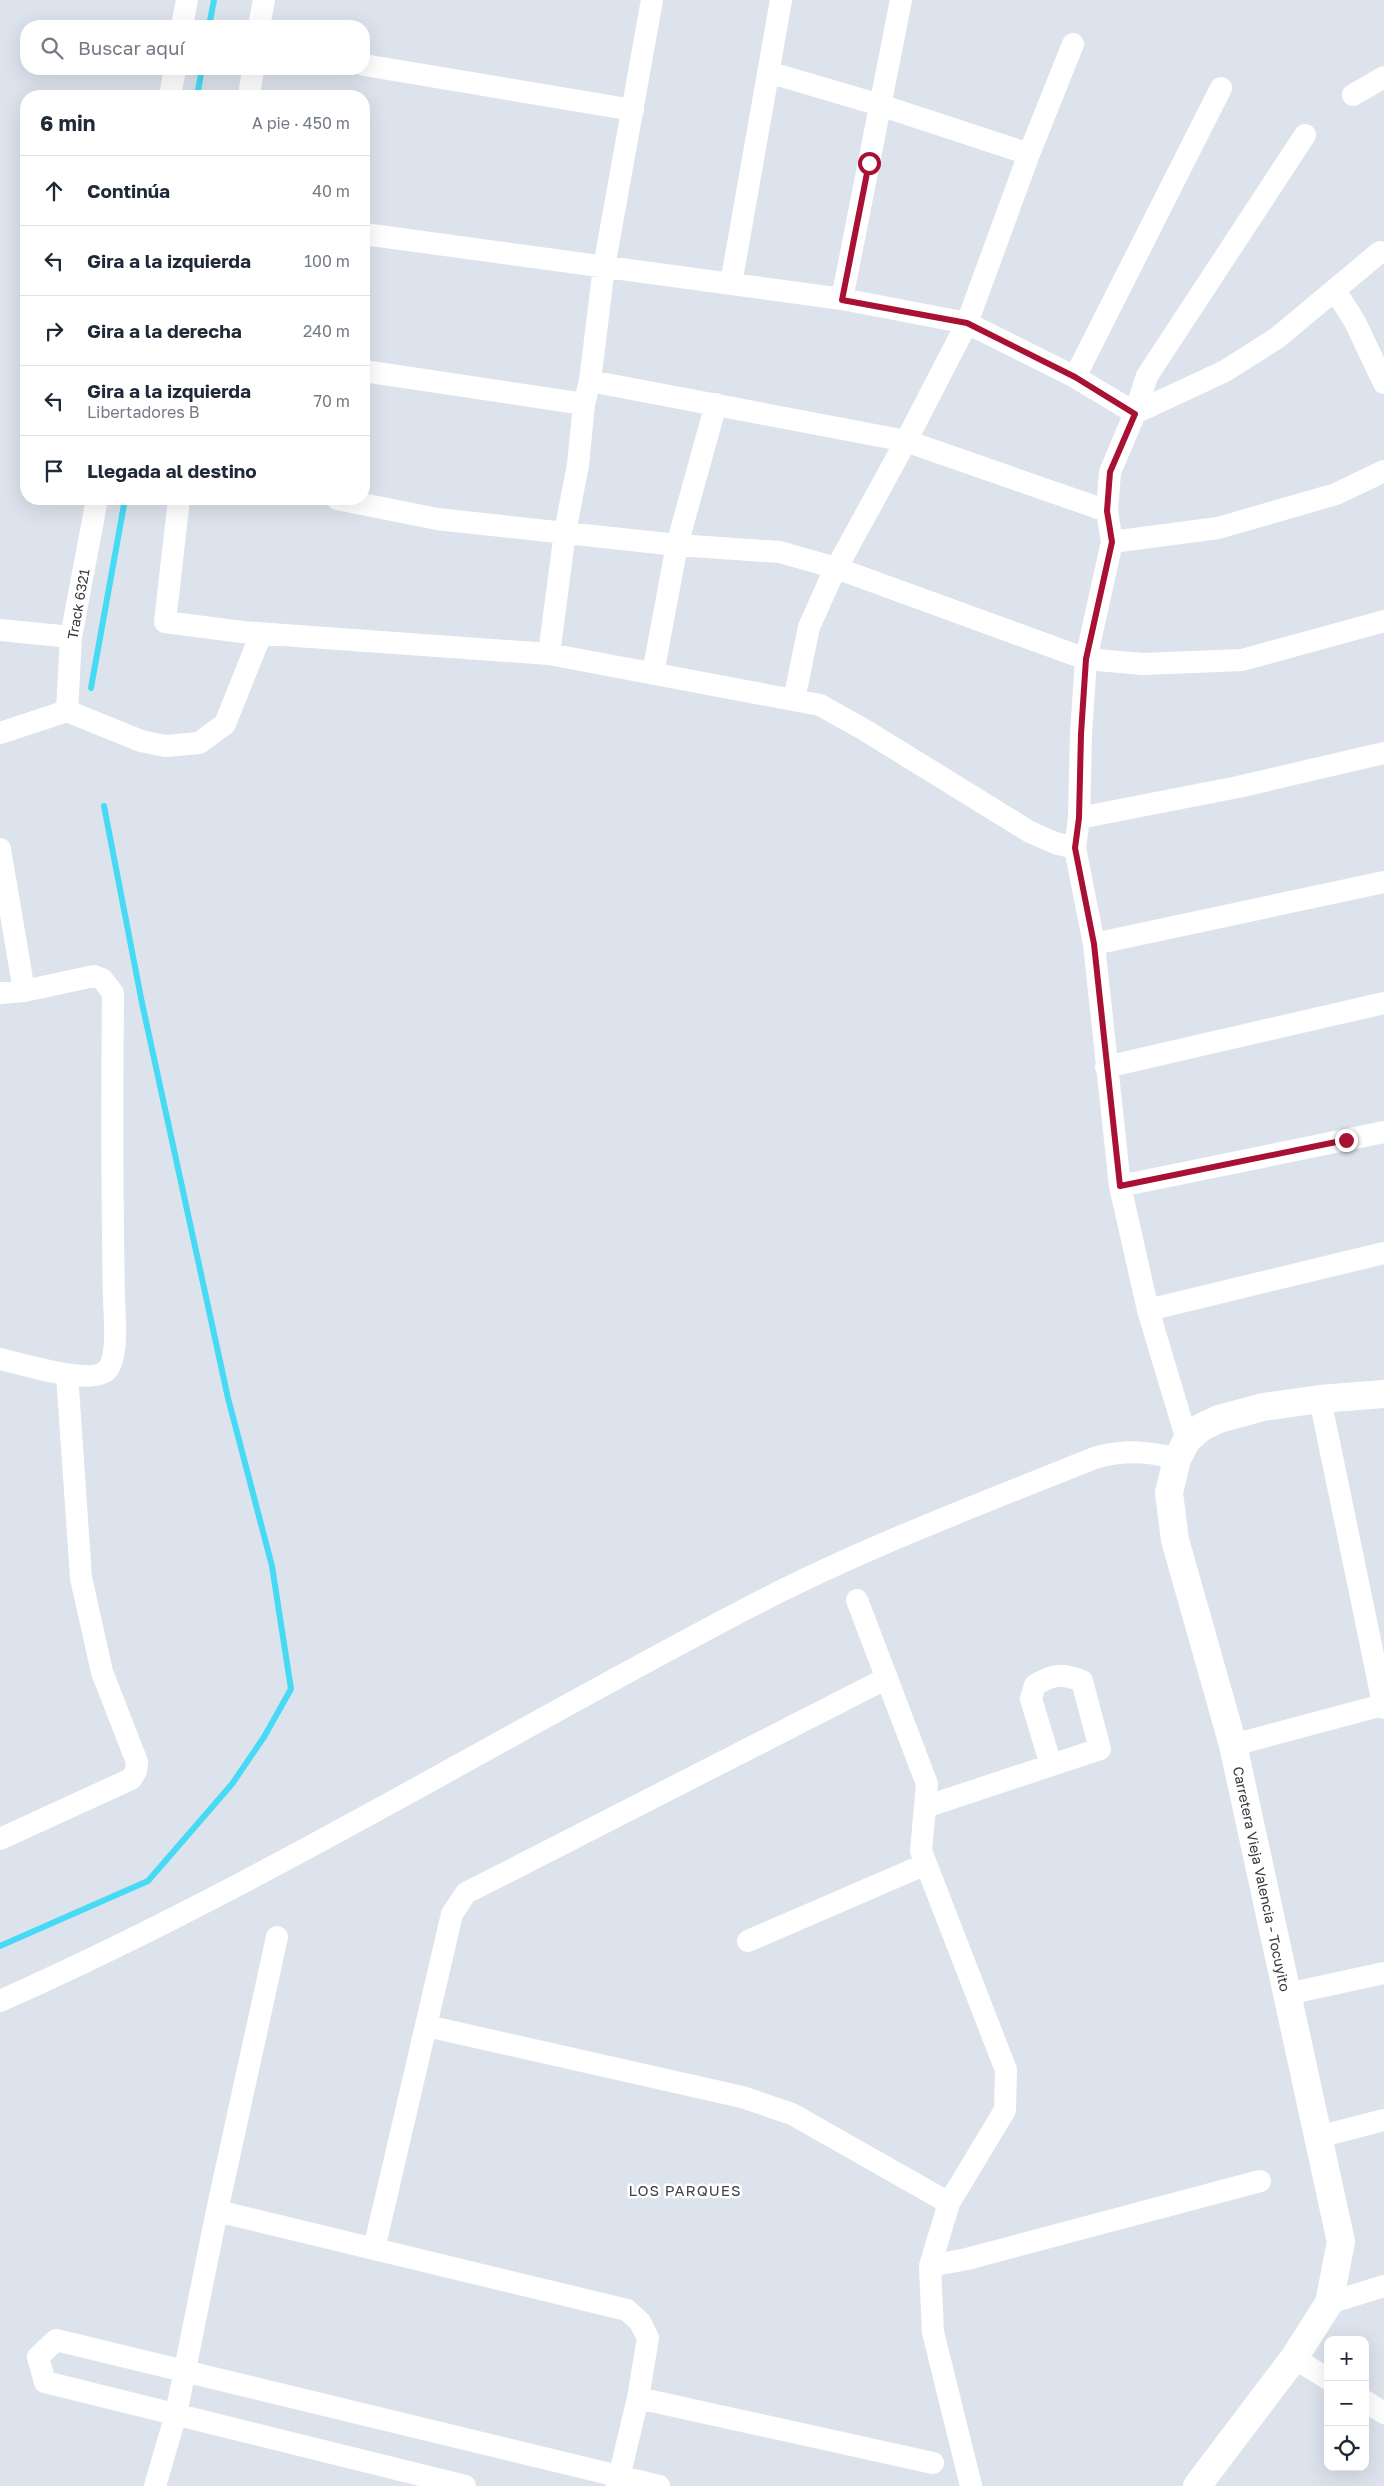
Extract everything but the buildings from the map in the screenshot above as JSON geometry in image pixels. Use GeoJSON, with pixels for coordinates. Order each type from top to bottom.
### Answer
{"type":"FeatureCollection","features":[{"type":"Feature","properties":{"kind":"street"},"geometry":{"type":"LineString","coordinates":[[183,20],[187,0]]}},
{"type":"Feature","properties":{"kind":"street"},"geometry":{"type":"LineString","coordinates":[[261,20],[264,0]]}},
{"type":"Feature","properties":{"kind":"street"},"geometry":{"type":"LineString","coordinates":[[549,654],[565,532],[578,466],[584,404],[590,381],[604,267],[652,0]]}},
{"type":"Feature","properties":{"kind":"street"},"geometry":{"type":"LineString","coordinates":[[731,284],[781,0]]}},
{"type":"Feature","properties":{"kind":"street"},"geometry":{"type":"LineString","coordinates":[[842,300],[901,0]]}},
{"type":"Feature","properties":{"kind":"street"},"geometry":{"type":"LineString","coordinates":[[794,700],[809,627],[836,568],[906,442],[967,323],[1072,44]]}},
{"type":"Feature","properties":{"kind":"street"},"geometry":{"type":"LineString","coordinates":[[370,66],[633,110]]}},
{"type":"Feature","properties":{"kind":"street"},"geometry":{"type":"LineString","coordinates":[[768,72],[880,105],[1029,154]]}},
{"type":"Feature","properties":{"kind":"street"},"geometry":{"type":"LineString","coordinates":[[171,90],[174,75]]}},
{"type":"Feature","properties":{"kind":"street"},"geometry":{"type":"LineString","coordinates":[[250,90],[252,75]]}},
{"type":"Feature","properties":{"kind":"street"},"geometry":{"type":"LineString","coordinates":[[1353,95],[1384,77]]}},
{"type":"Feature","properties":{"kind":"street"},"geometry":{"type":"LineString","coordinates":[[1075,377],[1220,88]]}},
{"type":"Feature","properties":{"kind":"street"},"geometry":{"type":"LineString","coordinates":[[1182,1450],[1120,1186],[1094,944],[1075,848],[1079,818],[1081,734],[1086,659],[1112,542],[1107,511],[1110,472],[1135,414],[1147,376],[1305,135]]}},
{"type":"Feature","properties":{"kind":"street"},"geometry":{"type":"LineString","coordinates":[[370,235],[842,300],[967,323],[1075,377],[1135,414]]}},
{"type":"Feature","properties":{"kind":"street"},"geometry":{"type":"LineString","coordinates":[[1135,414],[1225,371],[1277,338],[1380,252]]}},
{"type":"Feature","properties":{"kind":"street"},"geometry":{"type":"LineString","coordinates":[[1335,290],[1355,322],[1384,383]]}},
{"type":"Feature","properties":{"kind":"street"},"geometry":{"type":"LineString","coordinates":[[370,372],[584,404]]}},
{"type":"Feature","properties":{"kind":"street"},"geometry":{"type":"LineString","coordinates":[[590,381],[906,442],[1107,511]]}},
{"type":"Feature","properties":{"kind":"street"},"geometry":{"type":"LineString","coordinates":[[653,673],[677,545],[716,404]]}},
{"type":"Feature","properties":{"kind":"street"},"geometry":{"type":"LineString","coordinates":[[1112,542],[1218,528],[1336,494],[1384,471]]}},
{"type":"Feature","properties":{"kind":"street","name":"Track 6321"},"geometry":{"type":"LineString","coordinates":[[67,711],[71,637],[96,505]]}},
{"type":"Feature","properties":{"kind":"street"},"geometry":{"type":"LineString","coordinates":[[178,505],[165,622],[261,634],[549,654],[820,705],[863,729],[1030,832],[1055,843],[1075,848]]}},
{"type":"Feature","properties":{"kind":"street"},"geometry":{"type":"LineString","coordinates":[[367,505],[437,519],[677,545],[780,552],[836,568],[1086,659],[1142,664],[1242,660],[1384,621]]}},
{"type":"Feature","properties":{"kind":"street"},"geometry":{"type":"LineString","coordinates":[[0,630],[71,637]]}},
{"type":"Feature","properties":{"kind":"street"},"geometry":{"type":"LineString","coordinates":[[0,733],[67,711],[141,741],[165,746],[199,743],[225,724],[261,634]]}},
{"type":"Feature","properties":{"kind":"street"},"geometry":{"type":"LineString","coordinates":[[1079,818],[1238,787],[1384,753]]}},
{"type":"Feature","properties":{"kind":"street"},"geometry":{"type":"LineString","coordinates":[[0,848],[24,991]]}},
{"type":"Feature","properties":{"kind":"street"},"geometry":{"type":"LineString","coordinates":[[1094,944],[1384,882]]}},
{"type":"Feature","properties":{"kind":"street"},"geometry":{"type":"LineString","coordinates":[[0,993],[24,991],[94,976],[102,979],[113,993],[112,1167],[115,1332],[112,1364],[99,1375],[67,1374],[0,1359]]}},
{"type":"Feature","properties":{"kind":"street"},"geometry":{"type":"LineString","coordinates":[[1106,1067],[1384,1003]]}},
{"type":"Feature","properties":{"kind":"street"},"geometry":{"type":"LineString","coordinates":[[1120,1186],[1384,1132]]}},
{"type":"Feature","properties":{"kind":"street"},"geometry":{"type":"LineString","coordinates":[[1148,1310],[1384,1253]]}},
{"type":"Feature","properties":{"kind":"street"},"geometry":{"type":"LineString","coordinates":[[0,1839],[131,1779],[136,1771],[137,1762],[102,1672],[81,1578],[67,1374]]}},
{"type":"Feature","properties":{"kind":"street"},"geometry":{"type":"LineString","coordinates":[[0,2001],[100,1956],[420,1787],[630,1670],[766,1599],[874,1547],[1097,1457],[1129,1451],[1182,1450],[1202,1427],[1219,1419],[1263,1407],[1320,1399],[1384,1394]]}},
{"type":"Feature","properties":{"kind":"street"},"geometry":{"type":"LineString","coordinates":[[1233,1746],[1384,1706],[1320,1399]]}},
{"type":"Feature","properties":{"kind":"street","name":"Carretera Vieja Valencia - Tocuyito"},"geometry":{"type":"LineString","coordinates":[[1182,1450],[1169,1493],[1175,1540],[1233,1746],[1340,2242],[1329,2303],[1294,2358],[1197,2486]]}},
{"type":"Feature","properties":{"kind":"street"},"geometry":{"type":"LineString","coordinates":[[857,1600],[927,1784],[921,1851],[1006,2070],[1005,2110],[949,2203],[930,2266],[933,2332],[971,2486]]}},
{"type":"Feature","properties":{"kind":"street"},"geometry":{"type":"LineString","coordinates":[[374,2249],[452,1914],[466,1893],[887,1678]]}},
{"type":"Feature","properties":{"kind":"street"},"geometry":{"type":"LineString","coordinates":[[925,1807],[1051,1765]]}},
{"type":"Feature","properties":{"kind":"street"},"geometry":{"type":"LineString","coordinates":[[748,1941],[926,1864]]}},
{"type":"Feature","properties":{"kind":"street"},"geometry":{"type":"LineString","coordinates":[[155,2486],[176,2414],[217,2211],[277,1937]]}},
{"type":"Feature","properties":{"kind":"street"},"geometry":{"type":"LineString","coordinates":[[1287,1994],[1384,1973]]}},
{"type":"Feature","properties":{"kind":"street"},"geometry":{"type":"LineString","coordinates":[[426,2026],[742,2098],[792,2114],[949,2203]]}},
{"type":"Feature","properties":{"kind":"street"},"geometry":{"type":"LineString","coordinates":[[1318,2137],[1384,2120]]}},
{"type":"Feature","properties":{"kind":"street"},"geometry":{"type":"LineString","coordinates":[[930,2266],[967,2259],[1260,2181]]}},
{"type":"Feature","properties":{"kind":"street"},"geometry":{"type":"LineString","coordinates":[[217,2211],[627,2310],[640,2322],[648,2338],[638,2398],[618,2481]]}},
{"type":"Feature","properties":{"kind":"street"},"geometry":{"type":"LineString","coordinates":[[1329,2303],[1384,2286]]}},
{"type":"Feature","properties":{"kind":"street"},"geometry":{"type":"LineString","coordinates":[[465,2486],[45,2382],[38,2357],[56,2340],[618,2481],[659,2486]]}},
{"type":"Feature","properties":{"kind":"street"},"geometry":{"type":"LineString","coordinates":[[1294,2358],[1324,2377]]}},
{"type":"Feature","properties":{"kind":"street"},"geometry":{"type":"LineString","coordinates":[[638,2398],[933,2463]]}},
{"type":"Feature","properties":{"kind":"street"},"geometry":{"type":"LineString","coordinates":[[1369,2404],[1384,2413]]}},
{"type":"Feature","properties":{"kind":"waterway"},"geometry":{"type":"LineString","coordinates":[[210,20],[214,0]]}},
{"type":"Feature","properties":{"kind":"waterway"},"geometry":{"type":"LineString","coordinates":[[198,90],[201,75]]}},
{"type":"Feature","properties":{"kind":"waterway"},"geometry":{"type":"LineString","coordinates":[[91,688],[124,505]]}},
{"type":"Feature","properties":{"kind":"waterway"},"geometry":{"type":"LineString","coordinates":[[0,1946],[148,1881],[232,1784],[264,1737],[291,1689],[272,1566],[228,1398],[142,1003],[104,806]]}},
{"type":"Feature","properties":{"kind":"district","name":"LOS PARQUES"},"geometry":{"type":"Point","coordinates":[685,2190]}},
{"type":"Feature","properties":{"kind":"route"},"geometry":{"type":"LineString","coordinates":[[869,163],[842,300],[967,323],[1075,377],[1135,414],[1110,472],[1107,511],[1112,542],[1086,659],[1081,734],[1079,818],[1075,848],[1094,944],[1120,1186],[1346,1140]]}}]}
